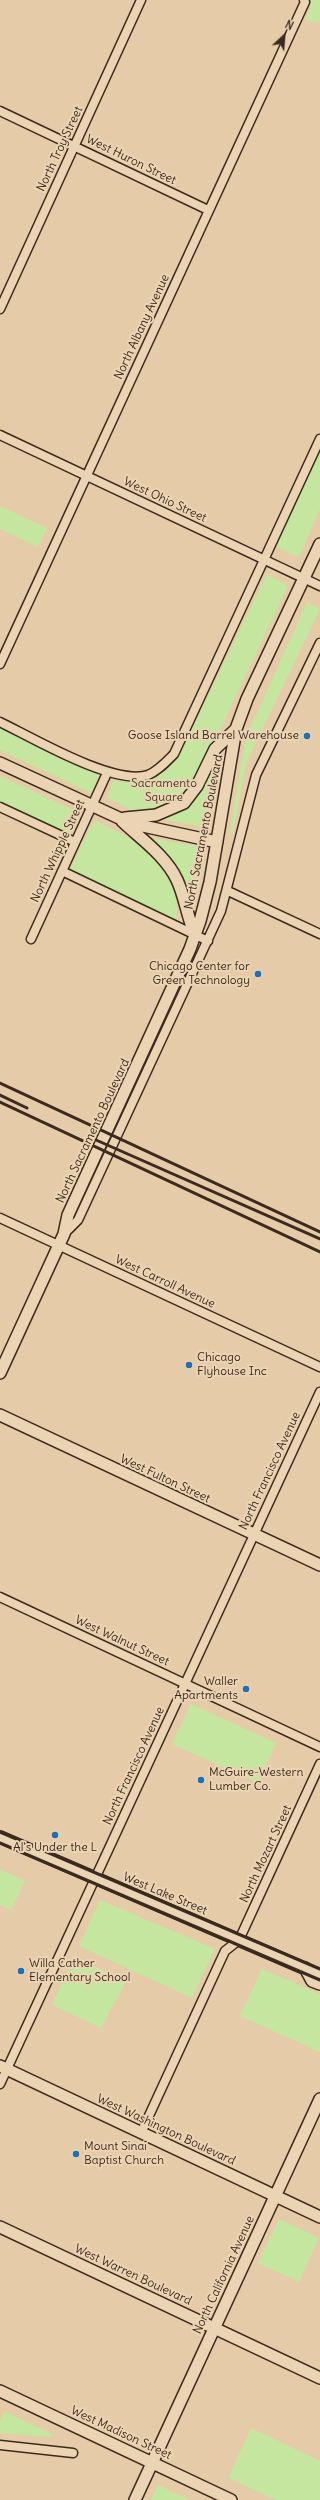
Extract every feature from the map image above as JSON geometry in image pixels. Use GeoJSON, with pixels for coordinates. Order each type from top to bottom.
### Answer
{"type":"FeatureCollection","features":[{"type":"Feature","properties":{"kind":"street","name":"North Troy Street"},"geometry":{"type":"LineString","coordinates":[[0,309],[142,0]]}},
{"type":"Feature","properties":{"kind":"street","name":"North Albany Avenue"},"geometry":{"type":"LineString","coordinates":[[0,664],[305,2],[304,0]]}},
{"type":"Feature","properties":{"kind":"street","name":"West Huron Street"},"geometry":{"type":"LineString","coordinates":[[0,111],[208,210]]}},
{"type":"Feature","properties":{"kind":"street","name":"West Ohio Street"},"geometry":{"type":"LineString","coordinates":[[0,435],[320,586]]}},
{"type":"Feature","properties":{"kind":"street"},"geometry":{"type":"LineString","coordinates":[[0,722],[107,773],[133,776],[148,775],[161,768],[174,754],[320,439]]}},
{"type":"Feature","properties":{"kind":"street","name":"North Sacramento Boulevard"},"geometry":{"type":"LineString","coordinates":[[0,1373],[64,1234],[68,1216],[180,973],[195,935],[210,882],[236,729],[247,699],[320,544]]}},
{"type":"Feature","properties":{"kind":"street","name":"North Sacramento Boulevard"},"geometry":{"type":"LineString","coordinates":[[64,1234],[78,1220],[208,940],[228,891],[256,775],[320,643]]}},
{"type":"Feature","properties":{"kind":"street"},"geometry":{"type":"LineString","coordinates":[[119,818],[156,815],[184,803],[197,786],[215,750],[236,729]]}},
{"type":"Feature","properties":{"kind":"street"},"geometry":{"type":"LineString","coordinates":[[0,763],[119,818],[143,826],[217,842]]}},
{"type":"Feature","properties":{"kind":"street","name":"North Whipple Street"},"geometry":{"type":"LineString","coordinates":[[31,939],[107,773]]}},
{"type":"Feature","properties":{"kind":"street"},"geometry":{"type":"LineString","coordinates":[[0,807],[75,842]]}},
{"type":"Feature","properties":{"kind":"street"},"geometry":{"type":"LineString","coordinates":[[119,818],[165,862],[176,878],[183,893],[186,913],[195,935]]}},
{"type":"Feature","properties":{"kind":"street"},"geometry":{"type":"LineString","coordinates":[[62,871],[208,940]]}},
{"type":"Feature","properties":{"kind":"street"},"geometry":{"type":"LineString","coordinates":[[228,891],[320,934]]}},
{"type":"Feature","properties":{"kind":"street","name":"West Carroll Avenue"},"geometry":{"type":"LineString","coordinates":[[0,1218],[320,1367]]}},
{"type":"Feature","properties":{"kind":"street","name":"North Francisco Avenue"},"geometry":{"type":"LineString","coordinates":[[0,2084],[3,2068],[95,1878],[320,1392]]}},
{"type":"Feature","properties":{"kind":"street","name":"West Fulton Street"},"geometry":{"type":"LineString","coordinates":[[0,1415],[320,1565]]}},
{"type":"Feature","properties":{"kind":"street","name":"West Walnut Street"},"geometry":{"type":"LineString","coordinates":[[0,1597],[320,1747]]}},
{"type":"Feature","properties":{"kind":"street","name":"North Mozart Street"},"geometry":{"type":"LineString","coordinates":[[239,1940],[320,1764]]}},
{"type":"Feature","properties":{"kind":"street","name":"West Lake Street"},"geometry":{"type":"LineString","coordinates":[[0,1837],[320,1974]]}},
{"type":"Feature","properties":{"kind":"street"},"geometry":{"type":"LineString","coordinates":[[142,2133],[226,1948],[224,1934]]}},
{"type":"Feature","properties":{"kind":"street"},"geometry":{"type":"LineString","coordinates":[[226,1948],[239,1940]]}},
{"type":"Feature","properties":{"kind":"street"},"geometry":{"type":"LineString","coordinates":[[305,1968],[312,1981],[320,1984]]}},
{"type":"Feature","properties":{"kind":"street","name":"West Washington Boulevard"},"geometry":{"type":"LineString","coordinates":[[3,2068],[320,2217]]}},
{"type":"Feature","properties":{"kind":"street","name":"North California Avenue"},"geometry":{"type":"LineString","coordinates":[[135,2500],[320,2099]]}},
{"type":"Feature","properties":{"kind":"street","name":"West Warren Boulevard"},"geometry":{"type":"LineString","coordinates":[[0,2227],[320,2378]]}},
{"type":"Feature","properties":{"kind":"street","name":"West Madison Street"},"geometry":{"type":"LineString","coordinates":[[0,2391],[232,2500]]}},
{"type":"Feature","properties":{"kind":"street"},"geometry":{"type":"LineString","coordinates":[[0,2445],[73,2453]]}},
{"type":"Feature","properties":{"kind":"green space"},"geometry":{"type":"Polygon","coordinates":[[[310,0],[320,0],[320,21],[313,22],[305,19],[311,7],[310,0]]]}},
{"type":"Feature","properties":{"kind":"green space"},"geometry":{"type":"Polygon","coordinates":[[[320,450],[320,509],[299,557],[275,546],[320,450]]]}},
{"type":"Feature","properties":{"kind":"green space"},"geometry":{"type":"Polygon","coordinates":[[[0,506],[47,528],[38,547],[0,529],[0,506]]]}},
{"type":"Feature","properties":{"kind":"green space","name":"Sacramento Square"},"geometry":{"type":"Polygon","coordinates":[[[267,574],[288,586],[208,755],[189,790],[174,804],[150,811],[132,810],[107,798],[113,781],[134,782],[148,780],[161,773],[177,760],[267,574]]]}},
{"type":"Feature","properties":{"kind":"green space"},"geometry":{"type":"Polygon","coordinates":[[[307,602],[320,609],[246,764],[233,834],[230,834],[245,740],[307,602]]]}},
{"type":"Feature","properties":{"kind":"green space"},"geometry":{"type":"Polygon","coordinates":[[[0,726],[100,773],[91,793],[0,750],[0,726]]]}},
{"type":"Feature","properties":{"kind":"green space","name":"Sacramento Square"},"geometry":{"type":"Polygon","coordinates":[[[219,751],[206,827],[160,819],[186,806],[219,751]]]}},
{"type":"Feature","properties":{"kind":"green space"},"geometry":{"type":"Polygon","coordinates":[[[0,776],[80,813],[71,834],[0,801],[0,776]]]}},
{"type":"Feature","properties":{"kind":"green space","name":"Sacramento Square"},"geometry":{"type":"Polygon","coordinates":[[[96,821],[128,837],[142,847],[165,870],[177,901],[177,920],[70,870],[90,827],[96,821]]]}},
{"type":"Feature","properties":{"kind":"green space","name":"Sacramento Square"},"geometry":{"type":"Polygon","coordinates":[[[145,837],[202,847],[192,902],[184,885],[145,837]]]}},
{"type":"Feature","properties":{"kind":"green space"},"geometry":{"type":"Polygon","coordinates":[[[191,1704],[276,1743],[258,1783],[172,1744],[191,1704]]]}},
{"type":"Feature","properties":{"kind":"green space"},"geometry":{"type":"Polygon","coordinates":[[[0,1869],[25,1881],[11,1910],[0,1905],[0,1869]]]}},
{"type":"Feature","properties":{"kind":"green space"},"geometry":{"type":"Polygon","coordinates":[[[100,1900],[215,1949],[192,1998],[79,1946],[100,1900]]]}},
{"type":"Feature","properties":{"kind":"green space"},"geometry":{"type":"Polygon","coordinates":[[[74,1958],[127,1980],[101,2028],[52,2005],[74,1958]]]}},
{"type":"Feature","properties":{"kind":"green space"},"geometry":{"type":"Polygon","coordinates":[[[262,1969],[320,1994],[320,2052],[240,2016],[262,1969]]]}},
{"type":"Feature","properties":{"kind":"green space"},"geometry":{"type":"Polygon","coordinates":[[[279,2219],[319,2238],[299,2282],[258,2263],[279,2219]]]}},
{"type":"Feature","properties":{"kind":"green space"},"geometry":{"type":"Polygon","coordinates":[[[4,2411],[52,2434],[51,2437],[0,2433],[0,2423],[4,2411]]]}},
{"type":"Feature","properties":{"kind":"green space"},"geometry":{"type":"Polygon","coordinates":[[[251,2428],[320,2461],[320,2500],[276,2500],[228,2478],[251,2428]]]}},
{"type":"Feature","properties":{"kind":"green space"},"geometry":{"type":"Polygon","coordinates":[[[158,2485],[190,2500],[151,2500],[158,2485]]]}},
{"type":"Feature","properties":{"kind":"railway"},"geometry":{"type":"LineString","coordinates":[[0,1083],[320,1232]]}},
{"type":"Feature","properties":{"kind":"railway"},"geometry":{"type":"LineString","coordinates":[[0,1095],[27,1108]]}},
{"type":"Feature","properties":{"kind":"railway"},"geometry":{"type":"LineString","coordinates":[[0,1102],[320,1252]]}},
{"type":"Feature","properties":{"kind":"railway"},"geometry":{"type":"LineString","coordinates":[[96,1140],[320,1239]]}},
{"type":"Feature","properties":{"kind":"railway"},"geometry":{"type":"LineString","coordinates":[[0,1832],[320,1969]]}},
{"type":"Feature","properties":{"kind":"railway"},"geometry":{"type":"LineString","coordinates":[[0,1843],[320,1980]]}},
{"type":"Feature","properties":{"kind":"place","name":"Goose Island Barrel Warehouse"},"geometry":{"type":"Point","coordinates":[307,736]}},
{"type":"Feature","properties":{"kind":"place","name":"Chicago Center for Green Technology"},"geometry":{"type":"Point","coordinates":[258,974]}},
{"type":"Feature","properties":{"kind":"place","name":"Chicago Flyhouse Inc"},"geometry":{"type":"Point","coordinates":[189,1365]}},
{"type":"Feature","properties":{"kind":"place","name":"Waller Apartments"},"geometry":{"type":"Point","coordinates":[246,1689]}},
{"type":"Feature","properties":{"kind":"place","name":"McGuire-Western Lumber Co."},"geometry":{"type":"Point","coordinates":[201,1780]}},
{"type":"Feature","properties":{"kind":"place","name":"Al's Under the L"},"geometry":{"type":"Point","coordinates":[55,1835]}},
{"type":"Feature","properties":{"kind":"place","name":"Willa Cather Elementary School"},"geometry":{"type":"Point","coordinates":[21,1971]}},
{"type":"Feature","properties":{"kind":"place","name":"Mount Sinai Baptist Church"},"geometry":{"type":"Point","coordinates":[76,2154]}}]}
